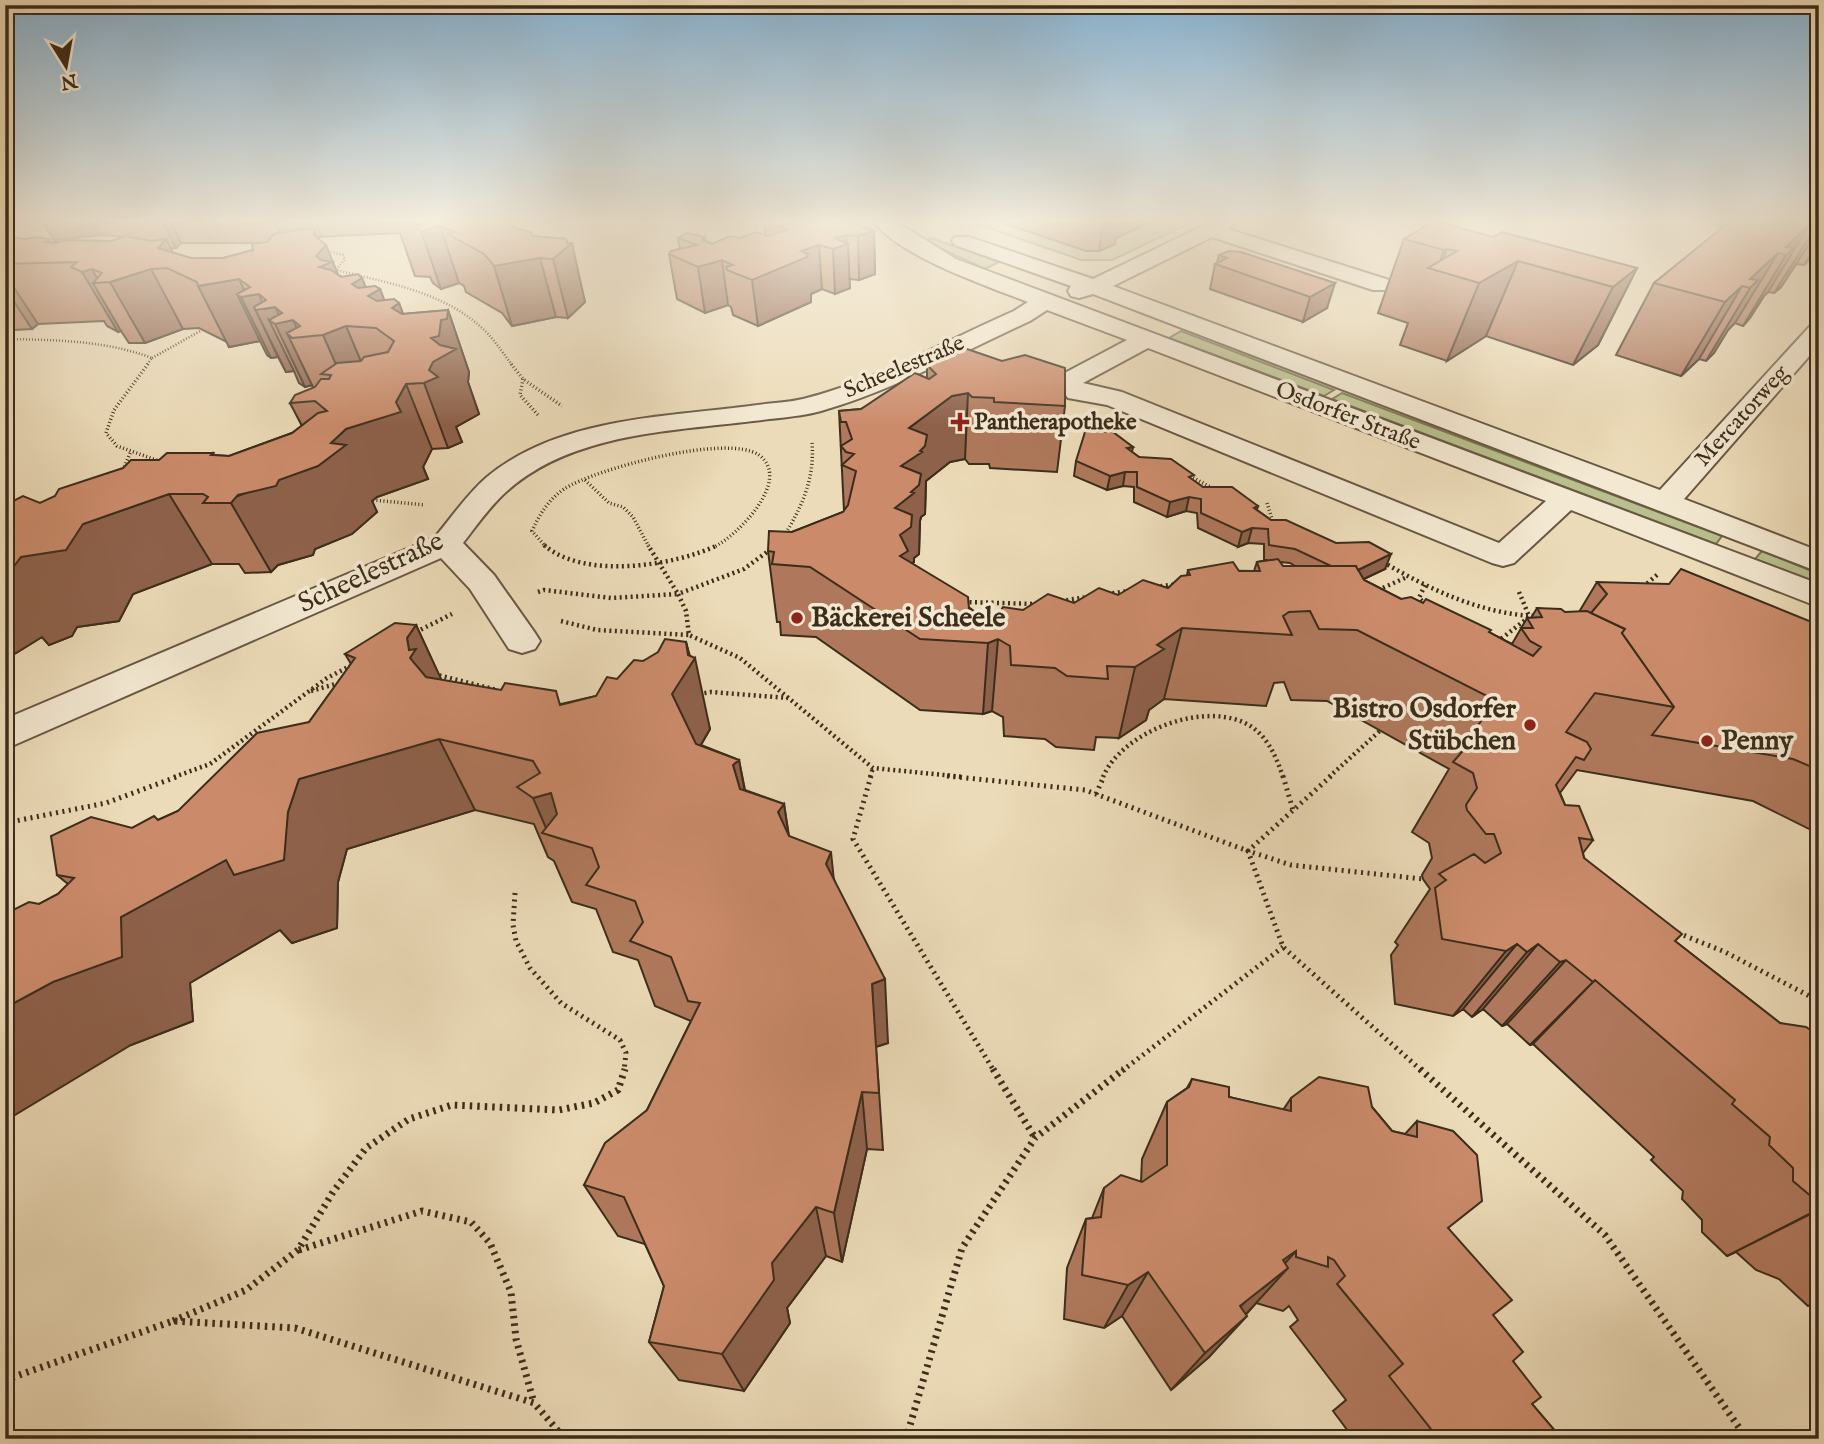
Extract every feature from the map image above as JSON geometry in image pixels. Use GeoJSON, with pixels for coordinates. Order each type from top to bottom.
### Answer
{"type":"FeatureCollection","features":[{"type":"Feature","properties":{"kind":"street","name":"Osdorfer Straße"},"geometry":{"type":"LineString","coordinates":[[1016,289],[1819,596]]}},
{"type":"Feature","properties":{"kind":"street"},"geometry":{"type":"LineString","coordinates":[[1045,301],[1086,289]]}},
{"type":"Feature","properties":{"kind":"street","name":"Osdorfer Straße"},"geometry":{"type":"LineString","coordinates":[[1100,289],[1819,562]]}},
{"type":"Feature","properties":{"kind":"street","name":"Scheelestraße"},"geometry":{"type":"LineString","coordinates":[[924,336],[986,309],[1045,301]]}},
{"type":"Feature","properties":{"kind":"street","name":"Scheelestraße"},"geometry":{"type":"LineString","coordinates":[[5,735],[446,544],[479,500],[506,477],[530,462],[562,449],[627,430],[810,419],[856,389],[1022,316],[1045,301]]}},
{"type":"Feature","properties":{"kind":"street"},"geometry":{"type":"LineString","coordinates":[[1167,315],[1068,381],[1077,393],[1113,398],[1503,555],[1567,498]]}},
{"type":"Feature","properties":{"kind":"street","name":"Mercatorweg"},"geometry":{"type":"LineString","coordinates":[[1665,502],[1819,330]]}},
{"type":"Feature","properties":{"kind":"street","name":"Scheelestraße"},"geometry":{"type":"LineString","coordinates":[[810,419],[799,391],[862,363]]}},
{"type":"Feature","properties":{"kind":"street"},"geometry":{"type":"LineString","coordinates":[[1407,405],[1434,387]]}},
{"type":"Feature","properties":{"kind":"street"},"geometry":{"type":"LineString","coordinates":[[446,544],[482,582],[508,599],[522,641]]}},
{"type":"Feature","properties":{"kind":"path"},"geometry":{"type":"LineString","coordinates":[[412,289],[449,305],[488,334],[523,379],[570,412],[627,430]]}},
{"type":"Feature","properties":{"kind":"path"},"geometry":{"type":"LineString","coordinates":[[168,464],[117,446],[106,433],[114,410],[152,358],[202,330]]}},
{"type":"Feature","properties":{"kind":"path"},"geometry":{"type":"LineString","coordinates":[[5,339],[82,342],[132,349],[152,358]]}},
{"type":"Feature","properties":{"kind":"path"},"geometry":{"type":"LineString","coordinates":[[523,379],[520,395],[541,418],[562,449]]}},
{"type":"Feature","properties":{"kind":"path"},"geometry":{"type":"LineString","coordinates":[[413,633],[450,614],[544,590],[589,598],[642,600],[678,594],[744,569],[780,542],[802,509],[812,471],[814,450],[810,419]]}},
{"type":"Feature","properties":{"kind":"path"},"geometry":{"type":"LineString","coordinates":[[737,450],[760,456],[766,465],[764,495],[756,513],[742,529],[707,551],[657,562],[618,566],[592,565],[570,559],[538,542],[532,531],[534,519],[561,491],[582,477],[613,467],[696,452],[737,450]]}},
{"type":"Feature","properties":{"kind":"path"},"geometry":{"type":"LineString","coordinates":[[121,473],[131,451]]}},
{"type":"Feature","properties":{"kind":"path"},"geometry":{"type":"LineString","coordinates":[[1181,472],[1217,490]]}},
{"type":"Feature","properties":{"kind":"path"},"geometry":{"type":"LineString","coordinates":[[582,477],[609,503],[623,507],[633,517],[678,594],[686,611],[689,635]]}},
{"type":"Feature","properties":{"kind":"path"},"geometry":{"type":"LineString","coordinates":[[1375,557],[1407,578],[1484,607],[1529,617],[1541,616]]}},
{"type":"Feature","properties":{"kind":"path"},"geometry":{"type":"LineString","coordinates":[[1634,595],[1663,570]]}},
{"type":"Feature","properties":{"kind":"path"},"geometry":{"type":"LineString","coordinates":[[1375,592],[1407,578]]}},
{"type":"Feature","properties":{"kind":"path"},"geometry":{"type":"LineString","coordinates":[[1150,587],[1190,582]]}},
{"type":"Feature","properties":{"kind":"path"},"geometry":{"type":"LineString","coordinates":[[1425,585],[1419,598],[1429,608]]}},
{"type":"Feature","properties":{"kind":"path"},"geometry":{"type":"LineString","coordinates":[[1058,601],[1137,589]]}},
{"type":"Feature","properties":{"kind":"path"},"geometry":{"type":"LineString","coordinates":[[508,599],[549,618],[597,630],[689,635],[740,658],[873,768],[1085,790],[1291,865],[1423,879]]}},
{"type":"Feature","properties":{"kind":"path"},"geometry":{"type":"LineString","coordinates":[[951,601],[1032,605],[1045,603]]}},
{"type":"Feature","properties":{"kind":"path"},"geometry":{"type":"LineString","coordinates":[[1489,649],[1529,617]]}},
{"type":"Feature","properties":{"kind":"path"},"geometry":{"type":"LineString","coordinates":[[5,823],[106,803],[210,764],[327,678],[364,659]]}},
{"type":"Feature","properties":{"kind":"path"},"geometry":{"type":"LineString","coordinates":[[429,673],[503,692]]}},
{"type":"Feature","properties":{"kind":"path"},"geometry":{"type":"LineString","coordinates":[[307,692],[351,680]]}},
{"type":"Feature","properties":{"kind":"path"},"geometry":{"type":"LineString","coordinates":[[697,694],[711,692],[789,698]]}},
{"type":"Feature","properties":{"kind":"path"},"geometry":{"type":"LineString","coordinates":[[1096,794],[1114,756],[1140,737],[1167,724],[1205,717],[1249,725],[1266,738],[1277,761],[1293,810]]}},
{"type":"Feature","properties":{"kind":"path"},"geometry":{"type":"LineString","coordinates":[[1248,851],[1382,730]]}},
{"type":"Feature","properties":{"kind":"path"},"geometry":{"type":"LineString","coordinates":[[873,768],[853,839],[1035,1138]]}},
{"type":"Feature","properties":{"kind":"path"},"geometry":{"type":"LineString","coordinates":[[1248,851],[1283,947],[1605,1235],[1747,1439]]}},
{"type":"Feature","properties":{"kind":"path"},"geometry":{"type":"LineString","coordinates":[[298,1250],[333,1192],[366,1148],[409,1119],[452,1105],[559,1110],[594,1102],[618,1090],[625,1070],[626,1052],[611,1031],[588,1022],[540,986],[518,945],[513,924],[515,893]]}},
{"type":"Feature","properties":{"kind":"path"},"geometry":{"type":"LineString","coordinates":[[1670,930],[1725,952],[1819,1000]]}},
{"type":"Feature","properties":{"kind":"path"},"geometry":{"type":"LineString","coordinates":[[906,1439],[962,1248],[1035,1138],[1283,947]]}},
{"type":"Feature","properties":{"kind":"path"},"geometry":{"type":"LineString","coordinates":[[5,1380],[173,1321],[246,1290],[298,1250],[422,1211],[471,1222],[490,1243],[511,1292],[516,1339],[534,1403],[565,1439]]}},
{"type":"Feature","properties":{"kind":"path"},"geometry":{"type":"LineString","coordinates":[[173,1321],[295,1328],[534,1403]]}},
{"type":"Feature","properties":{"kind":"green space"},"geometry":{"type":"Polygon","coordinates":[[[1181,331],[1334,390],[1324,396],[1169,338],[1181,331]]]}},
{"type":"Feature","properties":{"kind":"green space"},"geometry":{"type":"Polygon","coordinates":[[[1342,393],[1722,536],[1716,544],[1332,399],[1342,393]]]}},
{"type":"Feature","properties":{"kind":"green space"},"geometry":{"type":"Polygon","coordinates":[[[1762,551],[1819,574],[1819,583],[1755,559],[1762,551]]]}},
{"type":"Feature","properties":{"kind":"building"},"geometry":{"type":"Polygon","coordinates":[[[246,289],[379,289],[368,296],[377,301],[394,299],[399,303],[392,308],[402,314],[448,310],[447,319],[441,320],[439,336],[431,338],[440,345],[456,349],[433,362],[429,370],[438,377],[424,383],[406,384],[396,402],[401,412],[346,429],[331,443],[346,445],[318,466],[279,480],[276,486],[238,495],[231,503],[203,503],[208,497],[203,494],[169,494],[83,524],[66,550],[21,557],[15,565],[5,569],[5,505],[23,496],[40,503],[55,496],[59,489],[123,468],[131,460],[159,460],[167,453],[213,453],[211,455],[229,456],[292,433],[318,413],[327,411],[315,401],[290,403],[295,395],[315,387],[321,379],[329,379],[331,375],[321,374],[337,363],[361,361],[364,357],[388,352],[394,341],[376,328],[346,326],[323,335],[292,338],[287,333],[300,326],[293,320],[275,324],[269,320],[282,313],[275,307],[256,310],[254,307],[266,300],[259,294],[241,297],[237,294],[246,289]]]}},
{"type":"Feature","properties":{"kind":"building"},"geometry":{"type":"Polygon","coordinates":[[[1288,289],[1324,289],[1310,297],[1288,289]]]}},
{"type":"Feature","properties":{"kind":"building"},"geometry":{"type":"Polygon","coordinates":[[[1678,289],[1738,289],[1725,302],[1678,289]]]}},
{"type":"Feature","properties":{"kind":"building"},"geometry":{"type":"Polygon","coordinates":[[[964,348],[1002,361],[1025,355],[1065,368],[1065,406],[994,402],[994,398],[972,397],[968,393],[952,396],[909,428],[927,435],[925,446],[920,451],[922,452],[901,466],[921,474],[919,485],[911,492],[914,493],[895,508],[912,515],[911,527],[900,535],[908,551],[900,556],[968,597],[969,609],[979,615],[998,615],[1003,607],[1023,610],[1048,594],[1074,603],[1099,588],[1118,595],[1143,580],[1168,588],[1181,576],[1190,575],[1188,570],[1233,562],[1239,571],[1260,571],[1257,562],[1278,559],[1283,566],[1356,566],[1364,580],[1401,599],[1411,597],[1423,603],[1426,599],[1491,630],[1489,632],[1533,656],[1541,647],[1530,641],[1521,628],[1533,628],[1527,618],[1542,617],[1537,608],[1561,609],[1565,612],[1587,611],[1625,629],[1622,633],[1674,707],[1595,693],[1566,732],[1587,742],[1591,749],[1584,760],[1576,757],[1556,785],[1565,805],[1579,806],[1593,840],[1579,838],[1584,858],[1682,934],[1675,941],[1780,1023],[1806,1027],[1819,1036],[1819,1203],[1793,1181],[1793,1168],[1769,1145],[1770,1137],[1732,1104],[1735,1100],[1595,980],[1593,982],[1566,960],[1560,962],[1538,944],[1527,952],[1517,944],[1506,951],[1442,939],[1435,888],[1446,880],[1439,874],[1474,854],[1485,863],[1501,853],[1494,834],[1486,834],[1467,810],[1466,805],[1477,788],[1473,773],[1453,762],[1476,736],[1471,734],[1497,701],[1357,630],[1319,629],[1310,611],[1289,612],[1283,616],[1292,635],[1182,628],[1157,645],[1164,649],[1135,667],[1107,666],[1108,679],[1067,676],[1055,668],[1011,665],[1010,646],[998,639],[988,643],[920,639],[810,567],[772,564],[774,552],[768,551],[769,531],[792,532],[843,512],[848,505],[856,471],[842,465],[854,454],[846,452],[841,446],[852,439],[846,422],[841,422],[839,411],[861,409],[915,373],[929,379],[936,374],[927,365],[946,352],[964,348]]]}},
{"type":"Feature","properties":{"kind":"building"},"geometry":{"type":"Polygon","coordinates":[[[1085,432],[1113,432],[1133,447],[1127,448],[1139,457],[1171,459],[1194,475],[1189,477],[1203,487],[1232,487],[1258,506],[1254,508],[1271,520],[1286,520],[1336,543],[1369,542],[1391,554],[1358,570],[1356,566],[1331,566],[1295,549],[1269,545],[1268,529],[1252,528],[1242,532],[1201,513],[1201,499],[1189,497],[1170,502],[1137,487],[1137,472],[1110,476],[1076,461],[1085,432]]]}},
{"type":"Feature","properties":{"kind":"building"},"geometry":{"type":"Polygon","coordinates":[[[1681,569],[1819,625],[1819,770],[1793,759],[1652,735],[1674,707],[1622,633],[1625,629],[1591,613],[1607,594],[1597,582],[1669,584],[1681,569]]]}},
{"type":"Feature","properties":{"kind":"building"},"geometry":{"type":"Polygon","coordinates":[[[395,623],[416,625],[407,638],[409,650],[416,649],[410,658],[426,677],[501,690],[505,683],[556,691],[560,705],[596,696],[607,677],[617,679],[634,660],[643,661],[658,652],[665,639],[686,642],[688,655],[695,658],[672,694],[696,744],[739,760],[733,765],[740,789],[784,804],[778,812],[789,836],[831,852],[826,864],[885,979],[872,984],[879,1093],[862,1092],[834,1213],[816,1207],[772,1263],[774,1280],[722,1354],[649,1342],[664,1286],[624,1197],[584,1185],[605,1143],[647,1110],[700,1003],[688,1001],[671,957],[630,941],[643,922],[635,901],[586,885],[599,867],[592,848],[542,833],[557,814],[551,793],[533,798],[517,787],[540,773],[533,761],[439,739],[299,779],[288,812],[284,860],[234,875],[226,860],[121,917],[122,957],[53,982],[5,1008],[5,914],[29,902],[39,904],[58,894],[74,878],[57,875],[51,836],[91,817],[132,828],[154,816],[158,820],[178,811],[257,733],[309,722],[355,658],[345,654],[395,623]]]}},
{"type":"Feature","properties":{"kind":"building"},"geometry":{"type":"Polygon","coordinates":[[[1319,1077],[1368,1087],[1372,1107],[1392,1131],[1417,1137],[1417,1121],[1453,1131],[1477,1155],[1482,1201],[1448,1228],[1512,1300],[1493,1315],[1523,1352],[1513,1361],[1541,1397],[1532,1404],[1562,1439],[1428,1439],[1434,1433],[1389,1376],[1403,1364],[1337,1284],[1345,1276],[1334,1260],[1328,1257],[1328,1267],[1296,1257],[1296,1251],[1283,1260],[1288,1268],[1240,1306],[1247,1316],[1205,1353],[1148,1272],[1128,1285],[1082,1275],[1086,1219],[1101,1217],[1104,1188],[1121,1175],[1142,1182],[1167,1165],[1167,1102],[1189,1087],[1192,1079],[1229,1087],[1229,1097],[1291,1111],[1291,1098],[1319,1077]]]}},
{"type":"Feature","properties":{"kind":"place","name":"Pantherapotheke"},"geometry":{"type":"Point","coordinates":[960,422]}},
{"type":"Feature","properties":{"kind":"place","name":"Bäckerei Scheele"},"geometry":{"type":"Point","coordinates":[797,618]}},
{"type":"Feature","properties":{"kind":"place","name":"Bistro Osdorfer Stübchen"},"geometry":{"type":"Point","coordinates":[1530,725]}},
{"type":"Feature","properties":{"kind":"place","name":"Penny"},"geometry":{"type":"Point","coordinates":[1707,741]}}]}
